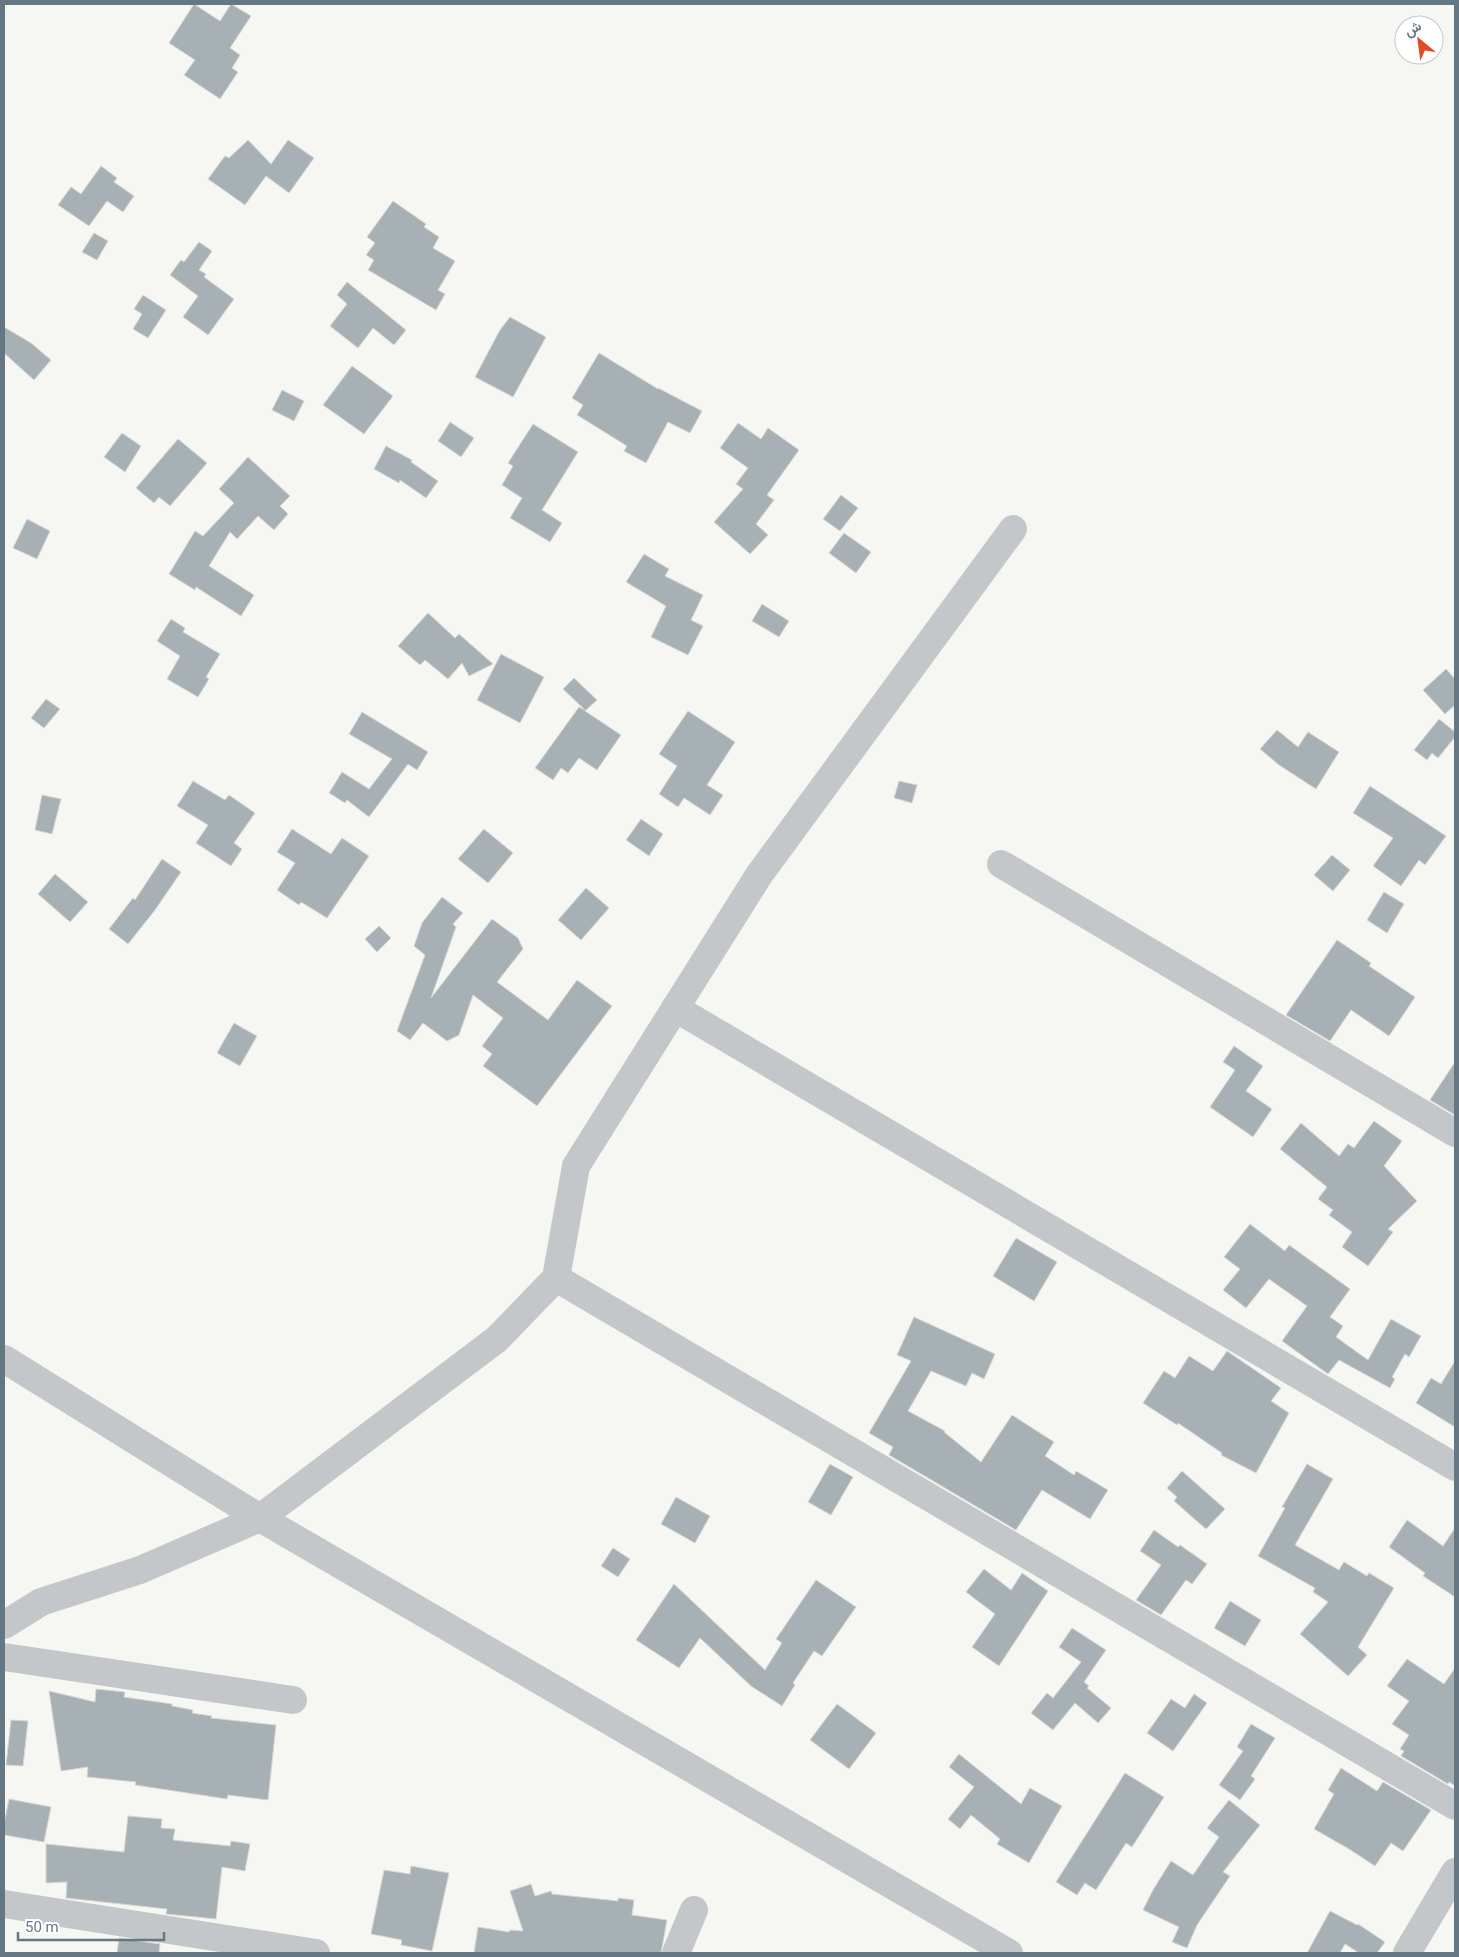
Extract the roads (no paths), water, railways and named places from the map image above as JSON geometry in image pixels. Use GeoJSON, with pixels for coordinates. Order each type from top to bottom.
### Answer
{"type":"FeatureCollection","features":[{"type":"Feature","properties":{"kind":"street"},"geometry":{"type":"LineString","coordinates":[[4,1625],[40,1602],[140,1570],[260,1518],[497,1339],[556,1278],[576,1166],[759,875],[1013,529]]}},
{"type":"Feature","properties":{"kind":"street"},"geometry":{"type":"LineString","coordinates":[[1001,864],[1455,1133]]}},
{"type":"Feature","properties":{"kind":"street"},"geometry":{"type":"LineString","coordinates":[[675,1008],[1455,1467]]}},
{"type":"Feature","properties":{"kind":"street"},"geometry":{"type":"LineString","coordinates":[[556,1278],[1455,1806]]}},
{"type":"Feature","properties":{"kind":"street"},"geometry":{"type":"LineString","coordinates":[[4,1359],[260,1518],[1009,1953]]}},
{"type":"Feature","properties":{"kind":"street"},"geometry":{"type":"LineString","coordinates":[[4,1657],[292,1700]]}},
{"type":"Feature","properties":{"kind":"street"},"geometry":{"type":"LineString","coordinates":[[1407,1953],[1455,1872]]}},
{"type":"Feature","properties":{"kind":"street"},"geometry":{"type":"LineString","coordinates":[[4,1904],[316,1953]]}},
{"type":"Feature","properties":{"kind":"street"},"geometry":{"type":"LineString","coordinates":[[676,1953],[694,1910]]}}]}
